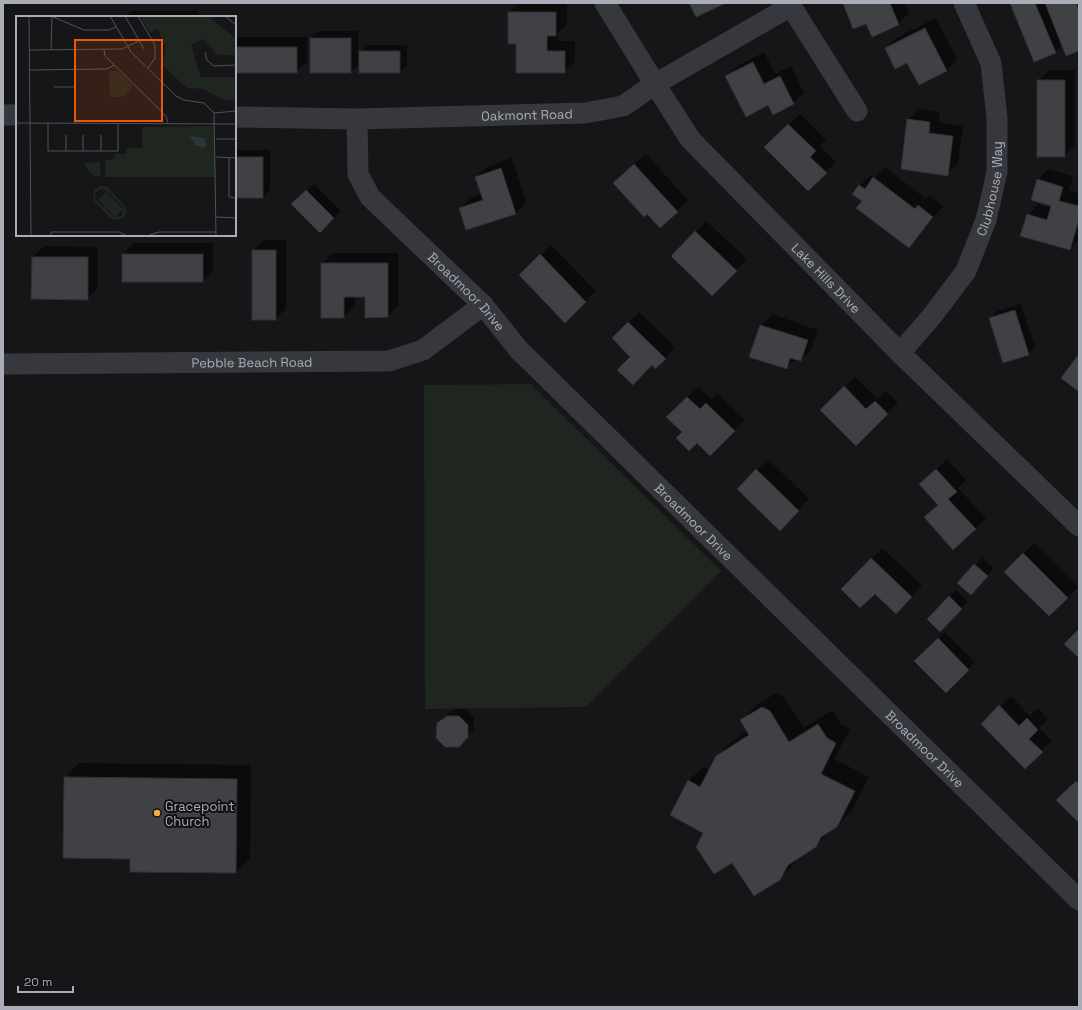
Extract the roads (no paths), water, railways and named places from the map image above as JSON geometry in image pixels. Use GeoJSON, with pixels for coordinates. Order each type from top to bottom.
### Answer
{"type":"FeatureCollection","features":[{"type":"Feature","properties":{"kind":"street","name":"Lake Hills Drive"},"geometry":{"type":"LineString","coordinates":[[605,3],[690,139],[900,353],[1079,526]]}},
{"type":"Feature","properties":{"kind":"street","name":"Clubhouse Way"},"geometry":{"type":"LineString","coordinates":[[900,353],[932,316],[966,271],[986,220],[997,172],[997,118],[991,63],[964,3]]}},
{"type":"Feature","properties":{"kind":"street","name":"Oakmont Road"},"geometry":{"type":"LineString","coordinates":[[236,117],[357,118],[585,113],[623,106],[655,84],[790,5]]}},
{"type":"Feature","properties":{"kind":"street"},"geometry":{"type":"LineString","coordinates":[[790,5],[857,111]]}},
{"type":"Feature","properties":{"kind":"street"},"geometry":{"type":"LineString","coordinates":[[3,115],[16,115]]}},
{"type":"Feature","properties":{"kind":"street","name":"Broadmoor Drive"},"geometry":{"type":"LineString","coordinates":[[357,118],[358,174],[370,196],[483,305],[519,350],[1079,900]]}},
{"type":"Feature","properties":{"kind":"street","name":"Pebble Beach Road"},"geometry":{"type":"LineString","coordinates":[[3,364],[389,361],[423,350],[483,305]]}},
{"type":"Feature","properties":{"kind":"place","name":"Gracepoint Church"},"geometry":{"type":"Point","coordinates":[157,813]}}]}
